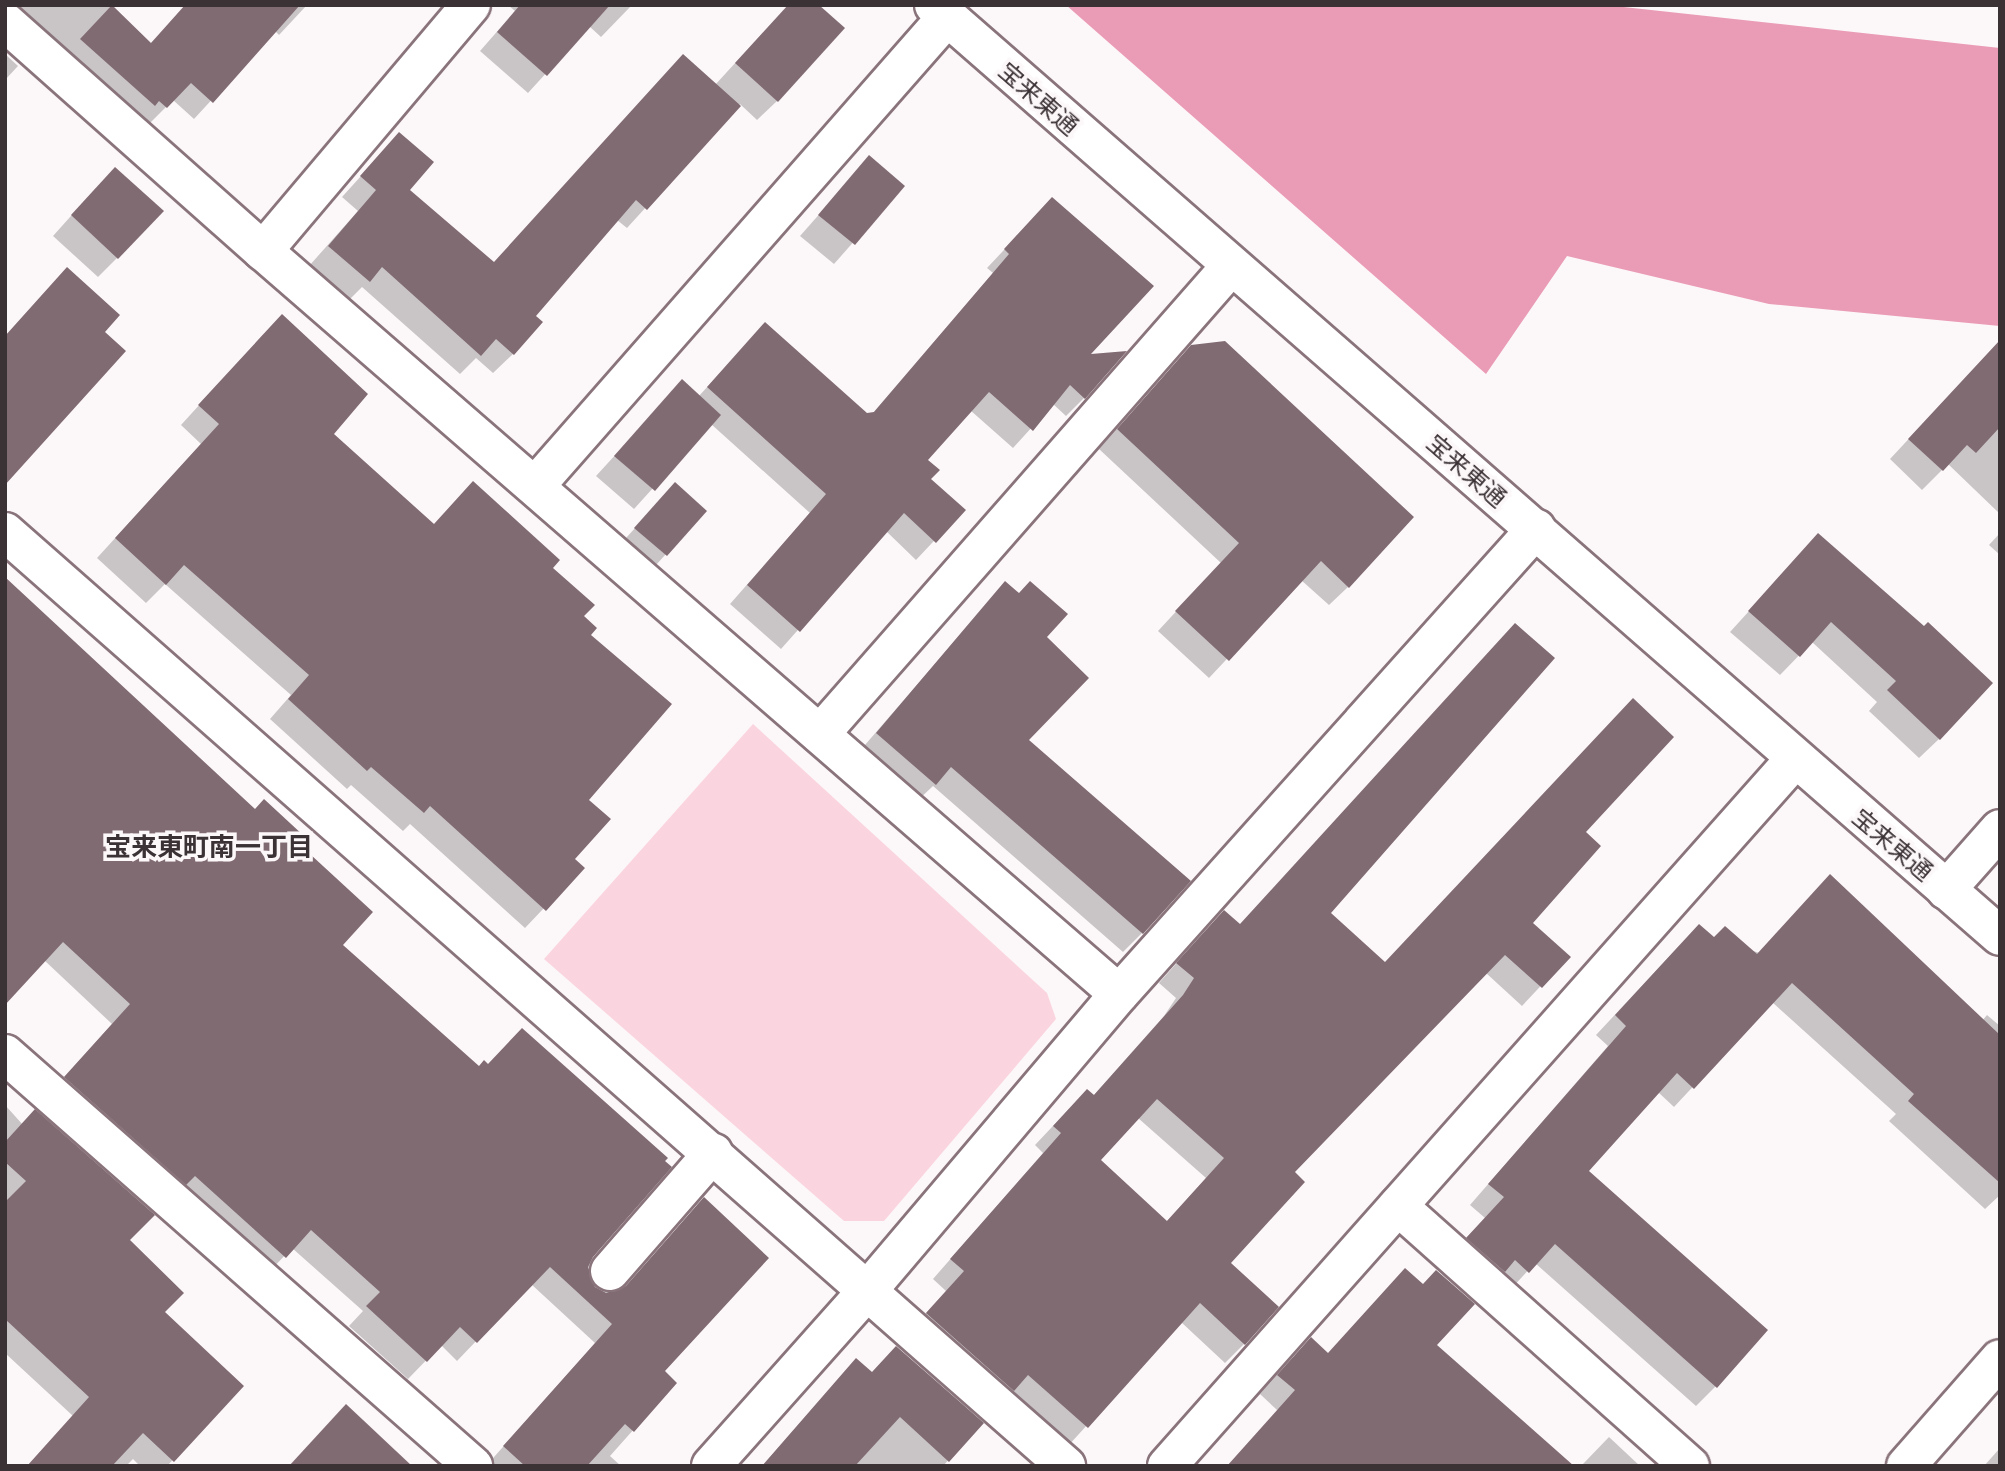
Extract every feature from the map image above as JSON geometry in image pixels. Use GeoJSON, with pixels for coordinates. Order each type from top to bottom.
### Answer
{"type":"FeatureCollection","features":[{"type":"Feature","properties":{"kind":"street"},"geometry":{"type":"LineString","coordinates":[[262,251],[471,5]]}},
{"type":"Feature","properties":{"kind":"street"},"geometry":{"type":"LineString","coordinates":[[536,485],[940,11]]}},
{"type":"Feature","properties":{"kind":"street","name":"宝来東通"},"geometry":{"type":"LineString","coordinates":[[940,11],[1536,529],[1794,760],[2000,936]]}},
{"type":"Feature","properties":{"kind":"street"},"geometry":{"type":"LineString","coordinates":[[5,22],[262,251],[536,485],[1119,994]]}},
{"type":"Feature","properties":{"kind":"street"},"geometry":{"type":"LineString","coordinates":[[820,734],[1231,266]]}},
{"type":"Feature","properties":{"kind":"street"},"geometry":{"type":"LineString","coordinates":[[710,1466],[868,1290],[1119,994],[1536,529]]}},
{"type":"Feature","properties":{"kind":"street"},"geometry":{"type":"LineString","coordinates":[[5,532],[1066,1466]]}},
{"type":"Feature","properties":{"kind":"street"},"geometry":{"type":"LineString","coordinates":[[1167,1466],[1794,760]]}},
{"type":"Feature","properties":{"kind":"street"},"geometry":{"type":"LineString","coordinates":[[1946,890],[2000,829]]}},
{"type":"Feature","properties":{"kind":"street"},"geometry":{"type":"LineString","coordinates":[[5,1054],[472,1466]]}},
{"type":"Feature","properties":{"kind":"street"},"geometry":{"type":"LineString","coordinates":[[610,1270],[713,1153]]}},
{"type":"Feature","properties":{"kind":"street"},"geometry":{"type":"LineString","coordinates":[[1398,1206],[1690,1466]]}},
{"type":"Feature","properties":{"kind":"street"},"geometry":{"type":"LineString","coordinates":[[1906,1466],[2000,1359]]}},
{"type":"Feature","properties":{"kind":"shaded area"},"geometry":{"type":"Polygon","coordinates":[[[1066,5],[1605,5],[2000,48],[2000,326],[1769,304],[1567,256],[1486,374],[1066,5]]]}},
{"type":"Feature","properties":{"kind":"shaded area"},"geometry":{"type":"Polygon","coordinates":[[[753,724],[1047,993],[1056,1019],[884,1221],[844,1221],[544,959],[753,724]]]}},
{"type":"Feature","properties":{"kind":"building"},"geometry":{"type":"Polygon","coordinates":[[[112,5],[151,43],[185,5],[300,5],[213,103],[191,83],[167,108],[159,101],[155,106],[80,39],[112,5]]]}},
{"type":"Feature","properties":{"kind":"building"},"geometry":{"type":"Polygon","coordinates":[[[520,5],[610,5],[547,76],[497,32],[520,5]]]}},
{"type":"Feature","properties":{"kind":"building"},"geometry":{"type":"Polygon","coordinates":[[[788,5],[819,5],[845,28],[778,102],[735,63],[788,5]]]}},
{"type":"Feature","properties":{"kind":"building"},"geometry":{"type":"Polygon","coordinates":[[[683,54],[741,106],[647,210],[636,200],[536,316],[543,322],[514,355],[496,339],[481,356],[382,267],[370,282],[328,246],[376,190],[360,176],[399,132],[434,162],[410,190],[494,262],[683,54]]]}},
{"type":"Feature","properties":{"kind":"building"},"geometry":{"type":"Polygon","coordinates":[[[869,155],[905,186],[855,245],[818,215],[869,155]]]}},
{"type":"Feature","properties":{"kind":"building"},"geometry":{"type":"Polygon","coordinates":[[[115,167],[164,211],[118,259],[71,215],[115,167]]]}},
{"type":"Feature","properties":{"kind":"building"},"geometry":{"type":"Polygon","coordinates":[[[1052,197],[1154,286],[1091,354],[1127,351],[1085,399],[1070,385],[1033,431],[989,392],[928,460],[940,470],[931,479],[966,510],[936,543],[904,513],[800,632],[747,585],[826,494],[707,387],[765,322],[867,413],[874,412],[1009,254],[1004,249],[1052,197]]]}},
{"type":"Feature","properties":{"kind":"building"},"geometry":{"type":"Polygon","coordinates":[[[67,267],[120,315],[105,332],[126,351],[5,485],[5,336],[67,267]]]}},
{"type":"Feature","properties":{"kind":"building"},"geometry":{"type":"Polygon","coordinates":[[[282,314],[368,394],[334,434],[434,524],[473,481],[560,560],[553,568],[595,605],[584,616],[597,628],[591,635],[672,704],[589,800],[611,819],[575,859],[585,868],[546,911],[430,806],[424,813],[371,767],[367,771],[288,699],[309,675],[184,565],[166,585],[115,538],[219,424],[198,405],[282,314]]]}},
{"type":"Feature","properties":{"kind":"building"},"geometry":{"type":"Polygon","coordinates":[[[2000,340],[2000,427],[1976,453],[1967,445],[1943,471],[1908,439],[2000,340]]]}},
{"type":"Feature","properties":{"kind":"building"},"geometry":{"type":"Polygon","coordinates":[[[1225,341],[1414,517],[1349,588],[1321,561],[1229,661],[1175,611],[1239,543],[1117,429],[1191,345],[1225,341]]]}},
{"type":"Feature","properties":{"kind":"building"},"geometry":{"type":"Polygon","coordinates":[[[682,379],[721,415],[655,491],[614,456],[682,379]]]}},
{"type":"Feature","properties":{"kind":"building"},"geometry":{"type":"Polygon","coordinates":[[[675,482],[707,511],[667,556],[634,528],[675,482]]]}},
{"type":"Feature","properties":{"kind":"building"},"geometry":{"type":"Polygon","coordinates":[[[1818,533],[1924,626],[1928,622],[1993,683],[1940,740],[1887,690],[1896,681],[1831,622],[1800,657],[1748,611],[1818,533]]]}},
{"type":"Feature","properties":{"kind":"building"},"geometry":{"type":"Polygon","coordinates":[[[5,577],[255,809],[264,799],[304,836],[298,843],[373,912],[343,945],[479,1066],[484,1060],[488,1064],[522,1028],[668,1158],[665,1161],[672,1167],[593,1257],[588,1267],[595,1287],[606,1293],[626,1286],[704,1197],[769,1258],[665,1371],[677,1383],[634,1432],[625,1424],[587,1466],[525,1466],[503,1446],[612,1324],[550,1267],[477,1343],[460,1327],[427,1362],[366,1306],[380,1292],[311,1230],[286,1258],[195,1176],[186,1185],[64,1077],[130,1004],[63,942],[5,1005],[5,577]]]}},
{"type":"Feature","properties":{"kind":"building"},"geometry":{"type":"Polygon","coordinates":[[[1005,581],[1019,593],[1030,581],[1068,614],[1047,637],[1089,678],[1029,740],[1191,881],[1143,934],[951,767],[936,785],[876,733],[1005,581]]]}},
{"type":"Feature","properties":{"kind":"building"},"geometry":{"type":"Polygon","coordinates":[[[1515,623],[1555,658],[1331,913],[1385,962],[1633,698],[1674,737],[1586,832],[1601,846],[1533,923],[1571,957],[1542,988],[1505,955],[1295,1172],[1305,1182],[1231,1263],[1279,1307],[1245,1345],[1200,1303],[1088,1428],[1028,1375],[1014,1391],[926,1313],[964,1271],[950,1259],[1061,1133],[1053,1126],[1087,1089],[1094,1095],[1183,995],[1194,978],[1176,963],[1224,910],[1240,924],[1515,623]],[[1157,1099],[1101,1160],[1167,1221],[1224,1158],[1157,1099]]]}},
{"type":"Feature","properties":{"kind":"building"},"geometry":{"type":"Polygon","coordinates":[[[1830,874],[2000,1035],[2000,1183],[1908,1101],[1914,1094],[1792,983],[1694,1089],[1677,1073],[1589,1171],[1768,1330],[1717,1388],[1555,1244],[1529,1273],[1515,1260],[1505,1272],[1466,1238],[1504,1197],[1488,1184],[1626,1026],[1615,1015],[1699,924],[1714,937],[1725,926],[1757,954],[1830,874]]]}},
{"type":"Feature","properties":{"kind":"building"},"geometry":{"type":"Polygon","coordinates":[[[35,1109],[155,1215],[130,1240],[184,1293],[165,1312],[244,1386],[174,1462],[143,1433],[112,1466],[27,1466],[89,1397],[5,1319],[5,1202],[26,1181],[5,1162],[5,1142],[35,1109]]]}},
{"type":"Feature","properties":{"kind":"building"},"geometry":{"type":"Polygon","coordinates":[[[1405,1268],[1423,1284],[1436,1270],[1475,1304],[1437,1345],[1574,1466],[1227,1466],[1295,1390],[1277,1375],[1311,1337],[1328,1353],[1405,1268]]]}},
{"type":"Feature","properties":{"kind":"building"},"geometry":{"type":"Polygon","coordinates":[[[896,1346],[984,1423],[949,1462],[900,1417],[855,1466],[762,1466],[856,1358],[872,1372],[896,1346]]]}},
{"type":"Feature","properties":{"kind":"building"},"geometry":{"type":"Polygon","coordinates":[[[346,1404],[412,1466],[289,1466],[346,1404]]]}},
{"type":"Feature","properties":{"kind":"district","name":"宝来東町南一丁目"},"geometry":{"type":"Point","coordinates":[209,847]}}]}
